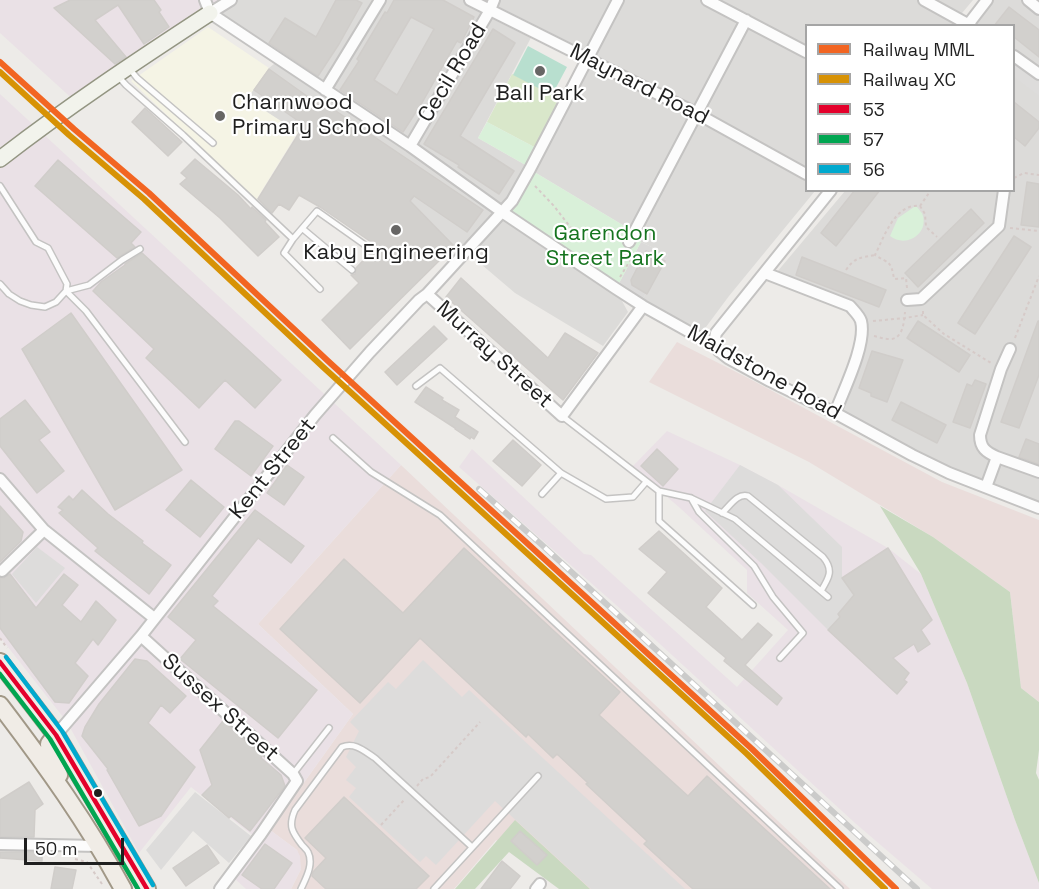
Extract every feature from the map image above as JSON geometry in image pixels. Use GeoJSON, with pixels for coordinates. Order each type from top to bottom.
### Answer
{"type":"FeatureCollection","features":[{"type":"Feature","properties":{"kind":"main road"},"geometry":{"type":"LineString","coordinates":[[0,662],[56,735],[147,889]]}},
{"type":"Feature","properties":{"kind":"main road"},"geometry":{"type":"LineString","coordinates":[[0,674],[10,692],[11,703],[1,709],[85,823]]}},
{"type":"Feature","properties":{"kind":"main road"},"geometry":{"type":"LineString","coordinates":[[56,735],[49,744],[50,758],[123,889]]}},
{"type":"Feature","properties":{"kind":"street"},"geometry":{"type":"LineString","coordinates":[[0,159],[207,7],[231,0]]}},
{"type":"Feature","properties":{"kind":"street"},"geometry":{"type":"LineString","coordinates":[[325,90],[380,0]]}},
{"type":"Feature","properties":{"kind":"street","name":"Maynard Road"},"geometry":{"type":"LineString","coordinates":[[470,0],[492,5],[527,28],[696,113],[805,173]]}},
{"type":"Feature","properties":{"kind":"street","name":"Kent Street"},"geometry":{"type":"LineString","coordinates":[[56,735],[141,636],[315,415],[370,352],[512,201],[618,0]]}},
{"type":"Feature","properties":{"kind":"street"},"geometry":{"type":"LineString","coordinates":[[707,0],[805,51]]}},
{"type":"Feature","properties":{"kind":"street"},"geometry":{"type":"LineString","coordinates":[[924,0],[967,24]]}},
{"type":"Feature","properties":{"kind":"street"},"geometry":{"type":"LineString","coordinates":[[970,24],[987,0]]}},
{"type":"Feature","properties":{"kind":"street"},"geometry":{"type":"LineString","coordinates":[[1028,0],[1039,9]]}},
{"type":"Feature","properties":{"kind":"street","name":"Cecil Road"},"geometry":{"type":"LineString","coordinates":[[410,146],[492,5]]}},
{"type":"Feature","properties":{"kind":"street","name":"Maidstone Road"},"geometry":{"type":"LineString","coordinates":[[207,7],[502,212],[643,306],[702,339],[714,343],[719,351],[728,358],[912,455],[1039,508]]}},
{"type":"Feature","properties":{"kind":"street"},"geometry":{"type":"LineString","coordinates":[[629,242],[746,20]]}},
{"type":"Feature","properties":{"kind":"street"},"geometry":{"type":"LineString","coordinates":[[1015,57],[1039,74]]}},
{"type":"Feature","properties":{"kind":"street"},"geometry":{"type":"LineString","coordinates":[[714,343],[716,333],[829,192]]}},
{"type":"Feature","properties":{"kind":"street"},"geometry":{"type":"LineString","coordinates":[[907,300],[921,299],[999,226],[1004,192]]}},
{"type":"Feature","properties":{"kind":"street"},"geometry":{"type":"LineString","coordinates":[[765,273],[850,306],[857,313],[861,321],[862,335],[859,350],[835,413]]}},
{"type":"Feature","properties":{"kind":"street","name":"Murray Street"},"geometry":{"type":"LineString","coordinates":[[427,294],[562,416]]}},
{"type":"Feature","properties":{"kind":"street"},"geometry":{"type":"LineString","coordinates":[[562,416],[643,306]]}},
{"type":"Feature","properties":{"kind":"street"},"geometry":{"type":"LineString","coordinates":[[1010,349],[1001,369],[980,435],[982,447],[986,452],[997,457],[1039,472]]}},
{"type":"Feature","properties":{"kind":"street"},"geometry":{"type":"LineString","coordinates":[[986,487],[997,457]]}},
{"type":"Feature","properties":{"kind":"street"},"geometry":{"type":"LineString","coordinates":[[0,478],[44,530],[154,618]]}},
{"type":"Feature","properties":{"kind":"street"},"geometry":{"type":"LineString","coordinates":[[2,571],[44,530]]}},
{"type":"Feature","properties":{"kind":"street","name":"Sussex Street"},"geometry":{"type":"LineString","coordinates":[[141,636],[295,778]]}},
{"type":"Feature","properties":{"kind":"street"},"geometry":{"type":"LineString","coordinates":[[220,889],[261,834],[295,778]]}},
{"type":"Feature","properties":{"kind":"street"},"geometry":{"type":"LineString","coordinates":[[0,844],[98,846]]}},
{"type":"Feature","properties":{"kind":"lane"},"geometry":{"type":"LineString","coordinates":[[123,70],[137,78],[213,142]]}},
{"type":"Feature","properties":{"kind":"lane"},"geometry":{"type":"LineString","coordinates":[[123,70],[126,85],[183,135],[293,239]]}},
{"type":"Feature","properties":{"kind":"lane"},"geometry":{"type":"LineString","coordinates":[[0,186],[36,242],[48,248],[67,284],[66,291]]}},
{"type":"Feature","properties":{"kind":"lane"},"geometry":{"type":"LineString","coordinates":[[320,289],[284,253],[317,211],[365,245]]}},
{"type":"Feature","properties":{"kind":"lane"},"geometry":{"type":"LineString","coordinates":[[303,229],[352,270]]}},
{"type":"Feature","properties":{"kind":"lane"},"geometry":{"type":"LineString","coordinates":[[0,284],[20,301],[45,307],[56,302],[66,291],[89,285],[140,249]]}},
{"type":"Feature","properties":{"kind":"lane"},"geometry":{"type":"LineString","coordinates":[[66,291],[86,311],[184,442]]}},
{"type":"Feature","properties":{"kind":"lane"},"geometry":{"type":"LineString","coordinates":[[416,386],[440,368],[561,472],[606,500],[633,497],[646,482]]}},
{"type":"Feature","properties":{"kind":"lane"},"geometry":{"type":"LineString","coordinates":[[562,416],[658,491],[691,498],[735,519],[828,597]]}},
{"type":"Feature","properties":{"kind":"lane"},"geometry":{"type":"LineString","coordinates":[[333,438],[371,472],[440,515],[840,889]]}},
{"type":"Feature","properties":{"kind":"lane"},"geometry":{"type":"LineString","coordinates":[[542,494],[561,472]]}},
{"type":"Feature","properties":{"kind":"lane"},"geometry":{"type":"LineString","coordinates":[[658,491],[659,521],[753,605]]}},
{"type":"Feature","properties":{"kind":"lane"},"geometry":{"type":"LineString","coordinates":[[722,513],[738,497],[743,494],[748,496],[828,563],[829,576],[821,591]]}},
{"type":"Feature","properties":{"kind":"lane"},"geometry":{"type":"LineString","coordinates":[[691,498],[699,512],[754,567],[773,597],[803,633],[780,658]]}},
{"type":"Feature","properties":{"kind":"lane"},"geometry":{"type":"LineString","coordinates":[[295,778],[329,728]]}},
{"type":"Feature","properties":{"kind":"lane"},"geometry":{"type":"LineString","coordinates":[[301,889],[310,864],[308,851],[291,829],[291,819],[295,810],[342,747],[352,745],[375,758],[472,847]]}},
{"type":"Feature","properties":{"kind":"lane"},"geometry":{"type":"LineString","coordinates":[[434,889],[538,776]]}},
{"type":"Feature","properties":{"kind":"path"},"geometry":{"type":"LineString","coordinates":[[1015,178],[1024,173],[1039,175]]}},
{"type":"Feature","properties":{"kind":"path"},"geometry":{"type":"LineString","coordinates":[[524,179],[541,192],[578,237],[608,233],[638,246],[615,288]]}},
{"type":"Feature","properties":{"kind":"path"},"geometry":{"type":"LineString","coordinates":[[920,206],[930,192]]}},
{"type":"Feature","properties":{"kind":"path"},"geometry":{"type":"LineString","coordinates":[[874,255],[897,215],[911,206],[920,206]]}},
{"type":"Feature","properties":{"kind":"path"},"geometry":{"type":"LineString","coordinates":[[920,206],[925,214],[926,227],[937,237]]}},
{"type":"Feature","properties":{"kind":"path"},"geometry":{"type":"LineString","coordinates":[[999,226],[1039,231]]}},
{"type":"Feature","properties":{"kind":"path"},"geometry":{"type":"LineString","coordinates":[[846,270],[857,258],[874,255],[889,263],[894,279],[906,278],[907,300],[903,330],[896,338],[889,339],[862,335]]}},
{"type":"Feature","properties":{"kind":"path"},"geometry":{"type":"LineString","coordinates":[[1010,349],[1039,276]]}},
{"type":"Feature","properties":{"kind":"path"},"geometry":{"type":"LineString","coordinates":[[921,299],[923,315],[944,334],[1001,369]]}},
{"type":"Feature","properties":{"kind":"path"},"geometry":{"type":"LineString","coordinates":[[861,321],[923,315]]}},
{"type":"Feature","properties":{"kind":"path"},"geometry":{"type":"LineString","coordinates":[[381,825],[423,779],[430,777],[480,722]]}},
{"type":"Feature","properties":{"kind":"path"},"geometry":{"type":"LineString","coordinates":[[68,845],[71,858],[87,862],[105,889]]}},
{"type":"Feature","properties":{"kind":"shaded area"},"geometry":{"type":"Polygon","coordinates":[[[0,0],[231,0],[77,103],[0,33],[0,0]]]}},
{"type":"Feature","properties":{"kind":"shaded area"},"geometry":{"type":"Polygon","coordinates":[[[231,0],[973,0],[953,24],[805,24],[805,192],[814,192],[700,335],[641,302],[668,255],[641,242],[631,230],[531,170],[587,59],[534,32],[478,138],[529,167],[503,215],[615,288],[628,312],[603,346],[515,293],[475,259],[454,246],[424,215],[246,99],[269,68],[280,59],[210,13],[231,0]]]}},
{"type":"Feature","properties":{"kind":"shaded area"},"geometry":{"type":"Polygon","coordinates":[[[989,0],[1022,0],[1039,14],[1039,502],[952,469],[837,411],[863,317],[777,272],[844,192],[1015,192],[1015,24],[971,24],[989,0]]]}},
{"type":"Feature","properties":{"kind":"shaded area","name":"Charnwood Primary School"},"geometry":{"type":"Polygon","coordinates":[[[208,27],[269,68],[247,99],[298,132],[256,200],[131,81],[208,27]]]}},
{"type":"Feature","properties":{"kind":"shaded area"},"geometry":{"type":"Polygon","coordinates":[[[1015,64],[1039,82],[1039,96],[1015,78],[1015,64]]]}},
{"type":"Feature","properties":{"kind":"shaded area"},"geometry":{"type":"Polygon","coordinates":[[[0,94],[401,465],[258,624],[353,714],[270,830],[297,850],[300,856],[301,869],[291,889],[246,889],[234,878],[260,841],[191,787],[139,853],[67,722],[0,637],[0,94]]]}},
{"type":"Feature","properties":{"kind":"shaded area"},"geometry":{"type":"Polygon","coordinates":[[[641,242],[668,255],[641,302],[617,287],[641,242]]]}},
{"type":"Feature","properties":{"kind":"shaded area"},"geometry":{"type":"Polygon","coordinates":[[[677,342],[942,482],[1039,520],[1039,702],[1021,688],[1010,592],[933,537],[809,462],[649,382],[677,342]]]}},
{"type":"Feature","properties":{"kind":"shaded area"},"geometry":{"type":"Polygon","coordinates":[[[667,431],[778,485],[888,548],[921,574],[967,683],[1039,883],[1039,889],[932,889],[855,823],[648,633],[459,467],[472,449],[584,554],[591,555],[737,687],[788,630],[747,593],[747,570],[632,467],[667,431]]]}},
{"type":"Feature","properties":{"kind":"shaded area"},"geometry":{"type":"Polygon","coordinates":[[[401,465],[850,889],[560,889],[496,840],[454,889],[291,889],[301,869],[297,850],[270,830],[353,714],[258,624],[401,465]]]}},
{"type":"Feature","properties":{"kind":"shaded area"},"geometry":{"type":"Polygon","coordinates":[[[740,465],[778,485],[842,547],[842,578],[854,595],[838,614],[840,617],[828,630],[705,511],[740,465]]]}},
{"type":"Feature","properties":{"kind":"shaded area"},"geometry":{"type":"Polygon","coordinates":[[[37,547],[65,568],[36,603],[12,574],[37,547]]]}},
{"type":"Feature","properties":{"kind":"shaded area"},"geometry":{"type":"Polygon","coordinates":[[[423,660],[462,697],[469,690],[685,889],[591,889],[495,801],[436,865],[426,856],[420,862],[349,797],[356,788],[346,780],[356,767],[346,757],[359,731],[350,722],[388,682],[396,689],[423,660]]]}},
{"type":"Feature","properties":{"kind":"shaded area"},"geometry":{"type":"Polygon","coordinates":[[[195,792],[251,836],[229,863],[193,831],[161,870],[146,850],[195,792]]]}},
{"type":"Feature","properties":{"kind":"green space","name":"Ball Park"},"geometry":{"type":"Polygon","coordinates":[[[528,46],[567,67],[552,95],[513,75],[528,46]]]}},
{"type":"Feature","properties":{"kind":"green space"},"geometry":{"type":"Polygon","coordinates":[[[512,74],[559,97],[538,149],[487,122],[512,74]]]}},
{"type":"Feature","properties":{"kind":"green space"},"geometry":{"type":"Polygon","coordinates":[[[487,122],[538,149],[529,167],[478,138],[487,122]]]}},
{"type":"Feature","properties":{"kind":"green space","name":"Garendon Street Park"},"geometry":{"type":"Polygon","coordinates":[[[531,170],[631,230],[641,242],[617,287],[504,212],[531,170]]]}},
{"type":"Feature","properties":{"kind":"green space"},"geometry":{"type":"Polygon","coordinates":[[[917,207],[923,216],[924,223],[919,234],[902,241],[890,236],[898,218],[917,207]]]}},
{"type":"Feature","properties":{"kind":"green space"},"geometry":{"type":"Polygon","coordinates":[[[880,506],[933,537],[1010,592],[1021,688],[1039,702],[1039,750],[1036,773],[1039,780],[1039,883],[967,683],[921,574],[880,506]]]}},
{"type":"Feature","properties":{"kind":"green space"},"geometry":{"type":"Polygon","coordinates":[[[515,820],[590,889],[559,889],[509,852],[475,889],[455,889],[515,820]]]}},
{"type":"Feature","properties":{"kind":"building"},"geometry":{"type":"Polygon","coordinates":[[[70,0],[154,0],[169,27],[144,44],[118,5],[95,20],[126,57],[115,64],[54,8],[70,0]]]}},
{"type":"Feature","properties":{"kind":"building"},"geometry":{"type":"Polygon","coordinates":[[[336,0],[356,0],[362,3],[318,76],[269,43],[285,18],[316,37],[336,0]]]}},
{"type":"Feature","properties":{"kind":"building"},"geometry":{"type":"Polygon","coordinates":[[[394,0],[443,0],[474,17],[461,43],[457,41],[403,132],[340,90],[359,61],[357,59],[385,12],[387,13],[394,0]],[[411,17],[374,80],[397,95],[434,29],[411,17]]]}},
{"type":"Feature","properties":{"kind":"building"},"geometry":{"type":"Polygon","coordinates":[[[1009,7],[1039,30],[1039,57],[1015,38],[1015,24],[996,24],[1009,7]]]}},
{"type":"Feature","properties":{"kind":"building"},"geometry":{"type":"Polygon","coordinates":[[[493,29],[515,43],[460,136],[514,171],[499,194],[458,167],[459,165],[424,144],[493,29]]]}},
{"type":"Feature","properties":{"kind":"building","name":"Kaby Engineering"},"geometry":{"type":"Polygon","coordinates":[[[269,69],[325,109],[327,105],[483,210],[467,232],[414,196],[410,201],[454,246],[350,349],[322,320],[359,283],[351,275],[355,274],[356,268],[377,246],[299,195],[289,210],[279,204],[272,213],[258,199],[304,125],[254,90],[269,69]]]}},
{"type":"Feature","properties":{"kind":"building"},"geometry":{"type":"Polygon","coordinates":[[[1015,103],[1039,122],[1039,128],[1025,146],[1015,138],[1015,103]]]}},
{"type":"Feature","properties":{"kind":"building"},"geometry":{"type":"Polygon","coordinates":[[[145,108],[182,142],[168,156],[132,122],[145,108]]]}},
{"type":"Feature","properties":{"kind":"building"},"geometry":{"type":"Polygon","coordinates":[[[195,159],[266,220],[265,222],[279,237],[258,256],[220,218],[180,184],[187,178],[181,173],[195,159]]]}},
{"type":"Feature","properties":{"kind":"building"},"geometry":{"type":"Polygon","coordinates":[[[58,160],[141,232],[131,243],[135,247],[117,258],[35,186],[58,160]]]}},
{"type":"Feature","properties":{"kind":"building"},"geometry":{"type":"Polygon","coordinates":[[[1027,182],[1039,184],[1039,227],[1021,225],[1027,182]]]}},
{"type":"Feature","properties":{"kind":"building"},"geometry":{"type":"Polygon","coordinates":[[[853,192],[878,192],[836,246],[821,233],[853,192]]]}},
{"type":"Feature","properties":{"kind":"building"},"geometry":{"type":"Polygon","coordinates":[[[971,209],[984,223],[918,287],[905,273],[971,209]]]}},
{"type":"Feature","properties":{"kind":"building"},"geometry":{"type":"Polygon","coordinates":[[[1014,236],[1031,247],[975,334],[958,323],[1014,236]]]}},
{"type":"Feature","properties":{"kind":"building"},"geometry":{"type":"Polygon","coordinates":[[[646,251],[665,261],[647,294],[632,285],[631,280],[646,251]]]}},
{"type":"Feature","properties":{"kind":"building"},"geometry":{"type":"Polygon","coordinates":[[[142,253],[281,380],[255,408],[225,380],[199,408],[146,358],[154,349],[93,291],[101,282],[142,253]]]}},
{"type":"Feature","properties":{"kind":"building"},"geometry":{"type":"Polygon","coordinates":[[[802,257],[886,290],[879,307],[796,275],[802,257]]]}},
{"type":"Feature","properties":{"kind":"building"},"geometry":{"type":"Polygon","coordinates":[[[461,278],[548,358],[565,333],[598,353],[563,400],[446,297],[461,278]]]}},
{"type":"Feature","properties":{"kind":"building"},"geometry":{"type":"Polygon","coordinates":[[[71,313],[182,470],[115,510],[22,349],[71,313]]]}},
{"type":"Feature","properties":{"kind":"building"},"geometry":{"type":"Polygon","coordinates":[[[918,321],[970,355],[959,372],[907,338],[918,321]]]}},
{"type":"Feature","properties":{"kind":"building"},"geometry":{"type":"Polygon","coordinates":[[[1038,321],[1039,375],[1019,428],[1001,422],[1038,321]]]}},
{"type":"Feature","properties":{"kind":"building"},"geometry":{"type":"Polygon","coordinates":[[[434,326],[447,339],[397,385],[385,372],[434,326]]]}},
{"type":"Feature","properties":{"kind":"building"},"geometry":{"type":"Polygon","coordinates":[[[872,351],[903,360],[887,402],[859,388],[872,351]]]}},
{"type":"Feature","properties":{"kind":"building"},"geometry":{"type":"Polygon","coordinates":[[[975,380],[986,384],[970,428],[953,422],[967,384],[972,386],[975,380]]]}},
{"type":"Feature","properties":{"kind":"building"},"geometry":{"type":"Polygon","coordinates":[[[426,387],[459,410],[455,417],[478,432],[474,439],[471,437],[470,439],[415,402],[426,387]]]}},
{"type":"Feature","properties":{"kind":"building"},"geometry":{"type":"Polygon","coordinates":[[[25,400],[50,432],[39,440],[64,471],[37,493],[0,446],[0,419],[25,400]]]}},
{"type":"Feature","properties":{"kind":"building"},"geometry":{"type":"Polygon","coordinates":[[[901,402],[946,425],[937,443],[892,420],[901,402]]]}},
{"type":"Feature","properties":{"kind":"building"},"geometry":{"type":"Polygon","coordinates":[[[235,421],[239,421],[273,446],[251,476],[215,449],[235,421]]]}},
{"type":"Feature","properties":{"kind":"building"},"geometry":{"type":"Polygon","coordinates":[[[1026,439],[1039,444],[1039,464],[1019,457],[1026,439]]]}},
{"type":"Feature","properties":{"kind":"building"},"geometry":{"type":"Polygon","coordinates":[[[513,440],[541,465],[522,486],[493,461],[513,440]]]}},
{"type":"Feature","properties":{"kind":"building"},"geometry":{"type":"Polygon","coordinates":[[[657,449],[678,469],[663,486],[641,466],[657,449]]]}},
{"type":"Feature","properties":{"kind":"building"},"geometry":{"type":"Polygon","coordinates":[[[287,465],[304,477],[284,505],[267,493],[287,465]]]}},
{"type":"Feature","properties":{"kind":"building"},"geometry":{"type":"Polygon","coordinates":[[[191,480],[224,507],[200,537],[166,510],[191,480]]]}},
{"type":"Feature","properties":{"kind":"building"},"geometry":{"type":"Polygon","coordinates":[[[82,490],[143,541],[142,543],[171,565],[149,594],[95,551],[98,548],[59,513],[63,510],[58,507],[69,496],[73,500],[82,490]]]}},
{"type":"Feature","properties":{"kind":"building"},"geometry":{"type":"Polygon","coordinates":[[[0,506],[23,532],[21,541],[0,562],[0,506]]]}},
{"type":"Feature","properties":{"kind":"building"},"geometry":{"type":"Polygon","coordinates":[[[255,510],[304,546],[291,563],[258,538],[212,596],[218,601],[213,606],[317,690],[278,738],[180,659],[196,640],[168,617],[255,510]]]}},
{"type":"Feature","properties":{"kind":"building"},"geometry":{"type":"Polygon","coordinates":[[[659,531],[722,588],[706,607],[742,640],[758,623],[772,635],[745,665],[782,698],[777,705],[724,661],[726,658],[648,593],[667,572],[639,549],[659,531]]]}},
{"type":"Feature","properties":{"kind":"building"},"geometry":{"type":"Polygon","coordinates":[[[464,548],[620,692],[599,715],[688,796],[707,776],[830,889],[693,889],[644,844],[647,841],[557,754],[553,758],[528,734],[526,737],[420,638],[360,703],[280,629],[344,559],[403,613],[464,548]]]}},
{"type":"Feature","properties":{"kind":"building"},"geometry":{"type":"Polygon","coordinates":[[[888,548],[932,620],[921,630],[930,644],[918,652],[914,644],[893,658],[909,673],[904,680],[907,682],[897,694],[828,630],[840,617],[838,614],[854,595],[842,578],[888,548]]]}},
{"type":"Feature","properties":{"kind":"building"},"geometry":{"type":"Polygon","coordinates":[[[10,574],[36,608],[64,574],[78,585],[62,605],[81,622],[96,601],[116,620],[98,645],[93,639],[75,663],[88,676],[69,703],[55,702],[0,628],[0,578],[10,574]]]}},
{"type":"Feature","properties":{"kind":"building"},"geometry":{"type":"Polygon","coordinates":[[[135,659],[147,661],[186,696],[170,713],[161,705],[148,723],[195,767],[161,816],[139,826],[108,769],[82,736],[99,704],[135,659]]]}},
{"type":"Feature","properties":{"kind":"building"},"geometry":{"type":"Polygon","coordinates":[[[223,721],[281,775],[285,786],[250,831],[231,816],[229,818],[202,795],[212,785],[200,750],[223,721]]]}},
{"type":"Feature","properties":{"kind":"building"},"geometry":{"type":"Polygon","coordinates":[[[29,782],[43,804],[35,810],[34,837],[0,837],[0,800],[29,782]]]}},
{"type":"Feature","properties":{"kind":"building"},"geometry":{"type":"Polygon","coordinates":[[[344,797],[429,876],[416,889],[326,889],[312,876],[326,858],[305,838],[344,797]]]}},
{"type":"Feature","properties":{"kind":"building"},"geometry":{"type":"Polygon","coordinates":[[[520,831],[547,855],[537,865],[511,841],[520,831]]]}},
{"type":"Feature","properties":{"kind":"building"},"geometry":{"type":"Polygon","coordinates":[[[265,844],[292,863],[274,889],[262,889],[242,875],[265,844]]]}},
{"type":"Feature","properties":{"kind":"building"},"geometry":{"type":"Polygon","coordinates":[[[207,845],[219,863],[186,886],[173,868],[207,845]]]}},
{"type":"Feature","properties":{"kind":"building"},"geometry":{"type":"Polygon","coordinates":[[[0,852],[42,852],[42,861],[0,858],[0,852]]]}},
{"type":"Feature","properties":{"kind":"building"},"geometry":{"type":"Polygon","coordinates":[[[502,861],[520,876],[510,889],[481,889],[502,861]]]}},
{"type":"Feature","properties":{"kind":"building"},"geometry":{"type":"Polygon","coordinates":[[[55,867],[76,870],[72,889],[51,889],[55,867]]]}},
{"type":"Feature","properties":{"kind":"railway"},"geometry":{"type":"LineString","coordinates":[[479,489],[917,889]]}},
{"type":"Feature","properties":{"kind":"rail line","name":"MML"},"geometry":{"type":"LineString","coordinates":[[0,62],[149,193],[328,361],[752,749],[896,889]]}},
{"type":"Feature","properties":{"kind":"rail line","name":"XC"},"geometry":{"type":"LineString","coordinates":[[0,72],[144,199],[323,367],[747,754],[885,889]]}},
{"type":"Feature","properties":{"kind":"transit line","name":"56"},"geometry":{"type":"LineString","coordinates":[[6,657],[62,731],[153,885]]}},
{"type":"Feature","properties":{"kind":"transit line","name":"53"},"geometry":{"type":"LineString","coordinates":[[0,662],[56,735],[147,889]]}},
{"type":"Feature","properties":{"kind":"transit line","name":"57"},"geometry":{"type":"LineString","coordinates":[[0,674],[50,739],[138,889]]}},
{"type":"Feature","properties":{"kind":"place","name":"Ball Park"},"geometry":{"type":"Point","coordinates":[540,71]}},
{"type":"Feature","properties":{"kind":"place","name":"Charnwood Primary School"},"geometry":{"type":"Point","coordinates":[220,116]}},
{"type":"Feature","properties":{"kind":"place","name":"Kaby Engineering"},"geometry":{"type":"Point","coordinates":[396,230]}}]}
